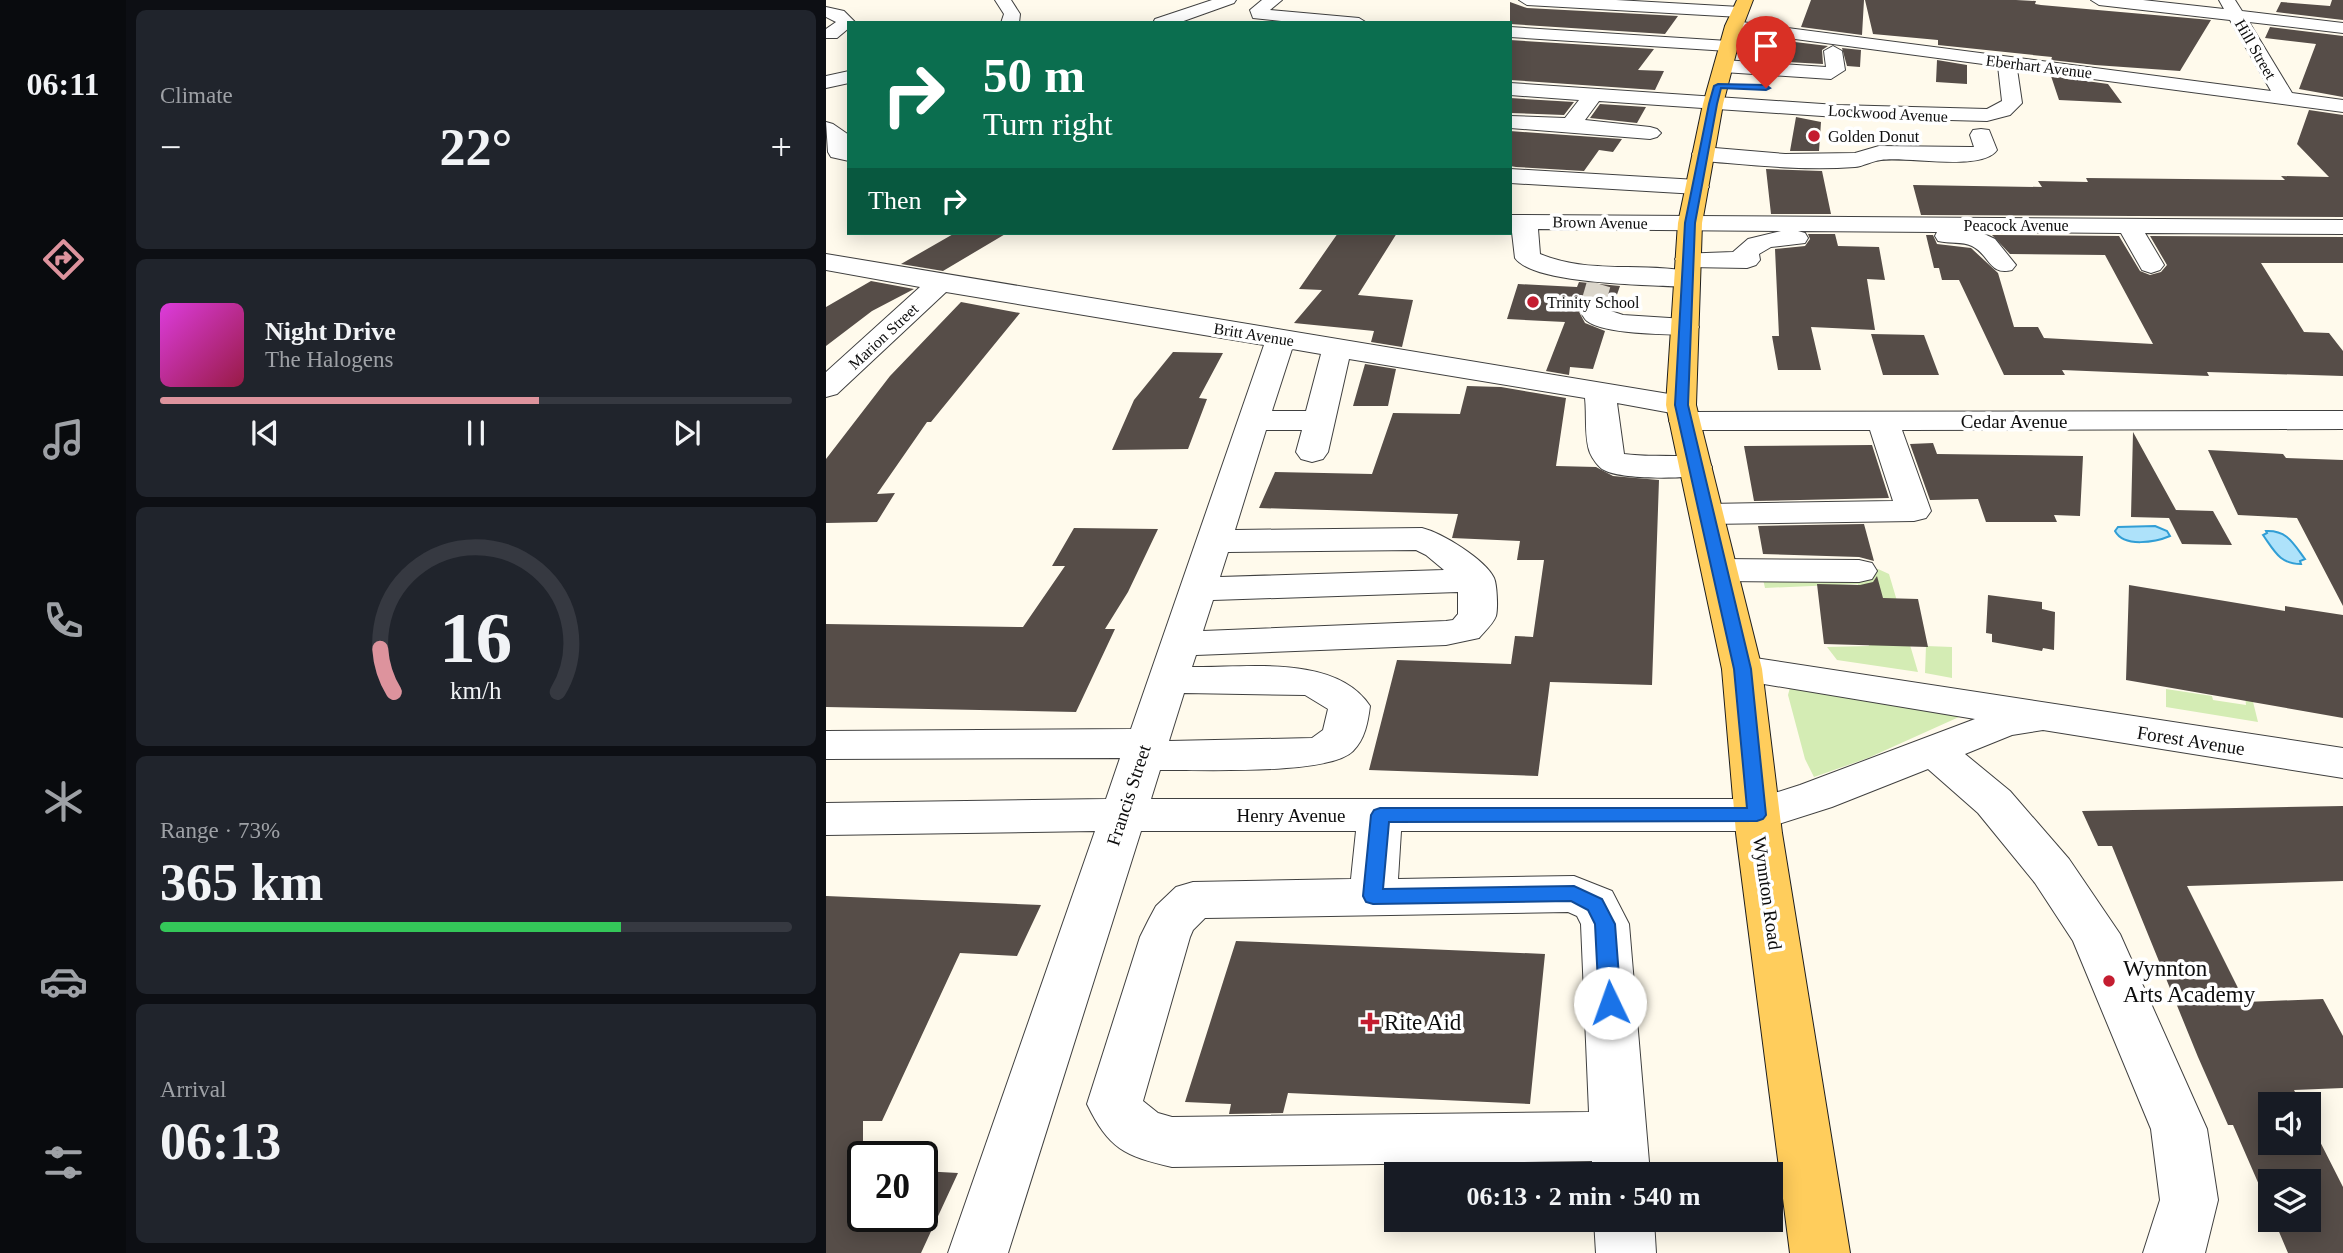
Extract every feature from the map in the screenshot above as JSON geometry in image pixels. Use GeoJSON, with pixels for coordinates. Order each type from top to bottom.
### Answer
{"type":"FeatureCollection","features":[{"type":"Feature","properties":{"kind":"main road","name":"Wynnton Road"},"geometry":{"type":"LineString","coordinates":[[1739,14],[1715,95],[1690,223],[1683,413],[1742,669],[1757,815],[1820,1253]]}},
{"type":"Feature","properties":{"kind":"street"},"geometry":{"type":"LineString","coordinates":[[1003,0],[1012,14],[1010,21]]}},
{"type":"Feature","properties":{"kind":"street"},"geometry":{"type":"LineString","coordinates":[[1167,21],[1228,0]]}},
{"type":"Feature","properties":{"kind":"street"},"geometry":{"type":"LineString","coordinates":[[1274,0],[1258,10],[1259,14],[1337,21]]}},
{"type":"Feature","properties":{"kind":"street"},"geometry":{"type":"LineString","coordinates":[[1527,0],[1739,14],[1815,26],[1880,30]]}},
{"type":"Feature","properties":{"kind":"street"},"geometry":{"type":"LineString","coordinates":[[2099,0],[2232,8],[2343,28]]}},
{"type":"Feature","properties":{"kind":"street","name":"Hill Street"},"geometry":{"type":"LineString","coordinates":[[2232,8],[2285,98]]}},
{"type":"Feature","properties":{"kind":"street"},"geometry":{"type":"LineString","coordinates":[[826,12],[838,15],[846,22],[828,33],[847,45]]}},
{"type":"Feature","properties":{"kind":"street","name":"Eberhart Avenue"},"geometry":{"type":"LineString","coordinates":[[1739,14],[1803,41],[1860,43],[2343,106]]}},
{"type":"Feature","properties":{"kind":"street"},"geometry":{"type":"LineString","coordinates":[[1512,32],[1772,60],[1784,72],[1831,73],[1836,70],[1833,51]]}},
{"type":"Feature","properties":{"kind":"street"},"geometry":{"type":"LineString","coordinates":[[1772,60],[1803,41],[1833,51],[1850,50],[1860,43]]}},
{"type":"Feature","properties":{"kind":"street","name":"Lockwood Avenue"},"geometry":{"type":"LineString","coordinates":[[1512,89],[1593,95],[1715,95],[1847,111],[1982,115],[2003,111],[2012,103],[2007,62]]}},
{"type":"Feature","properties":{"kind":"street"},"geometry":{"type":"LineString","coordinates":[[826,82],[847,77]]}},
{"type":"Feature","properties":{"kind":"street"},"geometry":{"type":"LineString","coordinates":[[1571,125],[1593,95]]}},
{"type":"Feature","properties":{"kind":"street"},"geometry":{"type":"LineString","coordinates":[[1847,111],[1874,129],[1883,146],[1879,153]]}},
{"type":"Feature","properties":{"kind":"street"},"geometry":{"type":"LineString","coordinates":[[1703,155],[1785,161],[1857,160],[1879,153],[1981,153],[1986,150],[1982,115],[1874,129]]}},
{"type":"Feature","properties":{"kind":"street"},"geometry":{"type":"LineString","coordinates":[[1512,122],[1650,133]]}},
{"type":"Feature","properties":{"kind":"street"},"geometry":{"type":"LineString","coordinates":[[826,128],[840,138],[838,154]]}},
{"type":"Feature","properties":{"kind":"street"},"geometry":{"type":"LineString","coordinates":[[1512,176],[1697,187]]}},
{"type":"Feature","properties":{"kind":"street"},"geometry":{"type":"LineString","coordinates":[[1518,222],[1528,258],[1562,269],[1597,287],[1747,260],[1746,252],[1753,245],[1781,238],[1965,236],[1988,243],[2003,265]]}},
{"type":"Feature","properties":{"kind":"street","name":"Brown Avenue"},"geometry":{"type":"LineString","coordinates":[[1518,222],[1690,223]]}},
{"type":"Feature","properties":{"kind":"street","name":"Peacock Avenue"},"geometry":{"type":"LineString","coordinates":[[1690,223],[2343,227]]}},
{"type":"Feature","properties":{"kind":"street"},"geometry":{"type":"LineString","coordinates":[[2129,226],[2151,265]]}},
{"type":"Feature","properties":{"kind":"street","name":"Britt Avenue"},"geometry":{"type":"LineString","coordinates":[[826,261],[940,283],[1600,391],[1683,413]]}},
{"type":"Feature","properties":{"kind":"street","name":"Marion Street"},"geometry":{"type":"LineString","coordinates":[[826,388],[940,283]]}},
{"type":"Feature","properties":{"kind":"street"},"geometry":{"type":"LineString","coordinates":[[1597,287],[1597,316],[1621,323],[1685,327]]}},
{"type":"Feature","properties":{"kind":"street","name":"Francis Street"},"geometry":{"type":"LineString","coordinates":[[978,1253],[1281,338]]}},
{"type":"Feature","properties":{"kind":"street"},"geometry":{"type":"LineString","coordinates":[[1312,452],[1337,347]]}},
{"type":"Feature","properties":{"kind":"street"},"geometry":{"type":"LineString","coordinates":[[1600,391],[1605,453],[1614,463],[1653,468],[1696,467]]}},
{"type":"Feature","properties":{"kind":"street","name":"Cedar Avenue"},"geometry":{"type":"LineString","coordinates":[[1683,413],[1883,421],[2343,420]]}},
{"type":"Feature","properties":{"kind":"street"},"geometry":{"type":"LineString","coordinates":[[1253,421],[1320,420]]}},
{"type":"Feature","properties":{"kind":"street"},"geometry":{"type":"LineString","coordinates":[[1707,514],[1914,511],[1883,421]]}},
{"type":"Feature","properties":{"kind":"street"},"geometry":{"type":"LineString","coordinates":[[1172,662],[1446,633],[1465,630],[1477,616],[1477,580],[1439,547],[1422,539],[1403,537],[1213,541]]}},
{"type":"Feature","properties":{"kind":"street"},"geometry":{"type":"LineString","coordinates":[[1720,570],[1859,571]]}},
{"type":"Feature","properties":{"kind":"street"},"geometry":{"type":"LineString","coordinates":[[1197,589],[1477,580]]}},
{"type":"Feature","properties":{"kind":"street"},"geometry":{"type":"LineString","coordinates":[[826,745],[1315,752],[1334,747],[1345,732],[1349,706],[1338,695],[1313,683],[1172,662]]}},
{"type":"Feature","properties":{"kind":"street","name":"Forest Avenue"},"geometry":{"type":"LineString","coordinates":[[1742,669],[2343,763]]}},
{"type":"Feature","properties":{"kind":"street","name":"Forest Avenue"},"geometry":{"type":"LineString","coordinates":[[1757,815],[1816,796],[2004,723],[2040,717]]}},
{"type":"Feature","properties":{"kind":"street"},"geometry":{"type":"LineString","coordinates":[[1934,751],[1994,802],[2052,871],[2095,934],[2179,1129],[2189,1200],[2173,1253]]}},
{"type":"Feature","properties":{"kind":"street","name":"Henry Avenue"},"geometry":{"type":"LineString","coordinates":[[826,819],[1121,815],[1757,815]]}},
{"type":"Feature","properties":{"kind":"street"},"geometry":{"type":"LineString","coordinates":[[1373,896],[1380,815]]}},
{"type":"Feature","properties":{"kind":"street"},"geometry":{"type":"LineString","coordinates":[[1549,892],[1574,894],[1595,904],[1605,924],[1619,1155],[1171,1142],[1146,1136],[1123,1120],[1115,1104],[1165,937],[1173,919],[1193,900],[1373,896],[1549,892]]}},
{"type":"Feature","properties":{"kind":"street"},"geometry":{"type":"LineString","coordinates":[[1625,1232],[1626,1253]]}},
{"type":"Feature","properties":{"kind":"green space"},"geometry":{"type":"Polygon","coordinates":[[[1878,569],[1889,574],[1918,672],[1837,660],[1827,647],[1869,646],[1862,623],[1872,622],[1858,584],[1765,588],[1762,575],[1789,570],[1878,569]]]}},
{"type":"Feature","properties":{"kind":"green space"},"geometry":{"type":"Polygon","coordinates":[[[1926,646],[1952,647],[1952,678],[1925,673],[1926,646]]]}},
{"type":"Feature","properties":{"kind":"green space"},"geometry":{"type":"Polygon","coordinates":[[[2240,649],[2258,722],[2166,707],[2166,689],[2212,696],[2213,700],[2246,705],[2240,649]]]}},
{"type":"Feature","properties":{"kind":"green space"},"geometry":{"type":"Polygon","coordinates":[[[1791,684],[1959,713],[1959,717],[1868,758],[1814,777],[1805,759],[1788,695],[1791,684]]]}},
{"type":"Feature","properties":{"kind":"water"},"geometry":{"type":"Polygon","coordinates":[[[2155,526],[2167,531],[2170,536],[2149,542],[2133,542],[2125,540],[2115,531],[2118,527],[2155,526]]]}},
{"type":"Feature","properties":{"kind":"water"},"geometry":{"type":"Polygon","coordinates":[[[2266,531],[2279,533],[2289,539],[2305,559],[2300,561],[2301,564],[2288,562],[2279,556],[2263,535],[2266,531]]]}},
{"type":"Feature","properties":{"kind":"building"},"geometry":{"type":"Polygon","coordinates":[[[1811,0],[1864,0],[1862,35],[1801,27],[1811,0]]]}},
{"type":"Feature","properties":{"kind":"building"},"geometry":{"type":"Polygon","coordinates":[[[1865,0],[2036,1],[2035,4],[2041,5],[2211,20],[2180,71],[2051,60],[2052,57],[1938,45],[1938,40],[1873,34],[1865,0]]]}},
{"type":"Feature","properties":{"kind":"building"},"geometry":{"type":"Polygon","coordinates":[[[2332,0],[2343,0],[2343,20],[2276,12],[2281,2],[2330,6],[2332,0]]]}},
{"type":"Feature","properties":{"kind":"building"},"geometry":{"type":"Polygon","coordinates":[[[1510,2],[1527,8],[1678,16],[1665,34],[1512,24],[1510,2]]]}},
{"type":"Feature","properties":{"kind":"building"},"geometry":{"type":"Polygon","coordinates":[[[2270,27],[2343,36],[2343,97],[2299,89],[2316,44],[2265,38],[2270,27]]]}},
{"type":"Feature","properties":{"kind":"building"},"geometry":{"type":"Polygon","coordinates":[[[1512,40],[1654,49],[1638,70],[1664,71],[1655,90],[1512,80],[1512,40]]]}},
{"type":"Feature","properties":{"kind":"building"},"geometry":{"type":"Polygon","coordinates":[[[1795,42],[1828,46],[1822,50],[1823,64],[1787,62],[1795,42]]]}},
{"type":"Feature","properties":{"kind":"building"},"geometry":{"type":"Polygon","coordinates":[[[1842,48],[1861,50],[1860,67],[1847,66],[1842,48]]]}},
{"type":"Feature","properties":{"kind":"building"},"geometry":{"type":"Polygon","coordinates":[[[1937,60],[1967,65],[1967,84],[1936,82],[1937,60]]]}},
{"type":"Feature","properties":{"kind":"building"},"geometry":{"type":"Polygon","coordinates":[[[2051,76],[2108,84],[2122,103],[2059,100],[2051,76]]]}},
{"type":"Feature","properties":{"kind":"building"},"geometry":{"type":"Polygon","coordinates":[[[1512,98],[1574,102],[1564,115],[1512,113],[1512,98]]]}},
{"type":"Feature","properties":{"kind":"building"},"geometry":{"type":"Polygon","coordinates":[[[1600,104],[1646,107],[1637,123],[1590,118],[1600,104]]]}},
{"type":"Feature","properties":{"kind":"building"},"geometry":{"type":"Polygon","coordinates":[[[2309,110],[2343,115],[2343,217],[1921,215],[1913,185],[2042,187],[2038,181],[2088,182],[2086,178],[2285,180],[2281,176],[2329,177],[2297,144],[2309,110]]]}},
{"type":"Feature","properties":{"kind":"building"},"geometry":{"type":"Polygon","coordinates":[[[1796,117],[1821,122],[1819,151],[1790,151],[1796,117]]]}},
{"type":"Feature","properties":{"kind":"building"},"geometry":{"type":"Polygon","coordinates":[[[1512,131],[1622,139],[1613,152],[1599,150],[1584,171],[1512,166],[1512,131]]]}},
{"type":"Feature","properties":{"kind":"building"},"geometry":{"type":"Polygon","coordinates":[[[1766,169],[1822,171],[1831,214],[1771,214],[1766,169]]]}},
{"type":"Feature","properties":{"kind":"building"},"geometry":{"type":"Polygon","coordinates":[[[1808,234],[1835,234],[1838,246],[1879,247],[1885,280],[1867,279],[1875,330],[1811,327],[1821,370],[1778,370],[1772,336],[1779,336],[1775,249],[1805,246],[1810,239],[1808,234]]]}},
{"type":"Feature","properties":{"kind":"building"},"geometry":{"type":"Polygon","coordinates":[[[952,235],[1004,235],[943,271],[901,264],[952,235]]]}},
{"type":"Feature","properties":{"kind":"building"},"geometry":{"type":"Polygon","coordinates":[[[1337,235],[1396,235],[1358,295],[1413,300],[1402,347],[1371,342],[1374,331],[1294,323],[1322,290],[1299,289],[1337,235]]]}},
{"type":"Feature","properties":{"kind":"building"},"geometry":{"type":"Polygon","coordinates":[[[1926,235],[1933,235],[1937,244],[1971,248],[1998,273],[2014,327],[2038,327],[2044,338],[2153,344],[2105,255],[2010,254],[1992,235],[2119,236],[2140,271],[2150,275],[2161,272],[2167,265],[2150,236],[2343,237],[2343,263],[2261,263],[2304,332],[2329,333],[2343,351],[2343,376],[2207,372],[2209,376],[2062,370],[2065,375],[2004,375],[1959,280],[1942,280],[1939,268],[1934,268],[1926,235]]]}},
{"type":"Feature","properties":{"kind":"building"},"geometry":{"type":"Polygon","coordinates":[[[871,281],[914,289],[872,311],[826,346],[826,307],[871,281]]]}},
{"type":"Feature","properties":{"kind":"building"},"geometry":{"type":"Polygon","coordinates":[[[1579,282],[1620,286],[1612,309],[1603,298],[1593,296],[1581,298],[1576,306],[1585,323],[1605,331],[1593,369],[1570,367],[1569,375],[1546,371],[1565,322],[1507,319],[1518,284],[1577,287],[1579,282]]]}},
{"type":"Feature","properties":{"kind":"building"},"geometry":{"type":"Polygon","coordinates":[[[961,302],[1020,313],[931,422],[927,422],[877,494],[895,493],[877,522],[826,523],[826,459],[890,376],[961,302]]]}},
{"type":"Feature","properties":{"kind":"building"},"geometry":{"type":"Polygon","coordinates":[[[1871,334],[1924,335],[1939,375],[1883,375],[1871,334]]]}},
{"type":"Feature","properties":{"kind":"building"},"geometry":{"type":"Polygon","coordinates":[[[1173,352],[1223,353],[1199,398],[1207,399],[1188,449],[1112,450],[1134,400],[1173,352]]]}},
{"type":"Feature","properties":{"kind":"building"},"geometry":{"type":"Polygon","coordinates":[[[1365,364],[1396,369],[1388,406],[1353,406],[1365,364]]]}},
{"type":"Feature","properties":{"kind":"building"},"geometry":{"type":"Polygon","coordinates":[[[1467,386],[1501,387],[1566,398],[1556,466],[1596,467],[1613,476],[1659,480],[1652,685],[1550,682],[1538,776],[1369,770],[1397,660],[1511,664],[1515,636],[1533,637],[1544,560],[1517,560],[1520,541],[1452,538],[1458,514],[1259,508],[1275,472],[1372,474],[1393,413],[1460,414],[1467,386]]]}},
{"type":"Feature","properties":{"kind":"building"},"geometry":{"type":"Polygon","coordinates":[[[2133,432],[2176,510],[2213,511],[2232,545],[2182,544],[2169,518],[2131,517],[2133,432]]]}},
{"type":"Feature","properties":{"kind":"building"},"geometry":{"type":"Polygon","coordinates":[[[1933,443],[1937,454],[2083,456],[2080,516],[2054,515],[2057,522],[1986,522],[1978,499],[1930,500],[1910,444],[1933,443]]]}},
{"type":"Feature","properties":{"kind":"building"},"geometry":{"type":"Polygon","coordinates":[[[1872,445],[1889,498],[1754,501],[1744,446],[1872,445]]]}},
{"type":"Feature","properties":{"kind":"building"},"geometry":{"type":"Polygon","coordinates":[[[2208,450],[2283,454],[2286,458],[2343,460],[2343,606],[2297,518],[2238,515],[2208,450]]]}},
{"type":"Feature","properties":{"kind":"building"},"geometry":{"type":"Polygon","coordinates":[[[1864,524],[1874,561],[1859,557],[1763,554],[1758,526],[1864,524]]]}},
{"type":"Feature","properties":{"kind":"building"},"geometry":{"type":"Polygon","coordinates":[[[1074,528],[1158,529],[1128,592],[1105,629],[1115,629],[1076,712],[826,707],[826,624],[1023,627],[1065,566],[1052,566],[1074,528]]]}},
{"type":"Feature","properties":{"kind":"building"},"geometry":{"type":"Polygon","coordinates":[[[1877,576],[1883,598],[1918,599],[1928,647],[1824,644],[1817,584],[1860,585],[1873,582],[1877,576]]]}},
{"type":"Feature","properties":{"kind":"building"},"geometry":{"type":"Polygon","coordinates":[[[2129,585],[2285,611],[2285,606],[2343,615],[2343,718],[2126,680],[2129,585]]]}},
{"type":"Feature","properties":{"kind":"building"},"geometry":{"type":"Polygon","coordinates":[[[1988,595],[2042,602],[2042,609],[2055,612],[2054,650],[2043,648],[2042,651],[1992,642],[1992,634],[1986,633],[1988,595]]]}},
{"type":"Feature","properties":{"kind":"building"},"geometry":{"type":"Polygon","coordinates":[[[2343,806],[2343,881],[2187,886],[2245,1002],[2323,999],[2343,1036],[2343,1088],[2258,1092],[2258,1155],[2321,1155],[2321,1144],[2343,1187],[2343,1253],[2288,1253],[2279,1232],[2321,1232],[2321,1169],[2258,1169],[2258,1182],[2233,1125],[2228,1125],[2198,1057],[2112,846],[2098,846],[2082,811],[2343,806]]]}},
{"type":"Feature","properties":{"kind":"building"},"geometry":{"type":"Polygon","coordinates":[[[826,896],[1041,905],[1017,956],[960,953],[882,1121],[863,1121],[863,1141],[847,1141],[847,1232],[931,1232],[921,1253],[826,1253],[826,896]]]}},
{"type":"Feature","properties":{"kind":"building"},"geometry":{"type":"Polygon","coordinates":[[[1236,941],[1545,954],[1530,1104],[1288,1093],[1283,1113],[1229,1114],[1231,1104],[1185,1102],[1236,941]]]}},
{"type":"Feature","properties":{"kind":"building"},"geometry":{"type":"Polygon","coordinates":[[[938,1172],[958,1173],[938,1216],[938,1172]]]}},
{"type":"Feature","properties":{"kind":"tunnel"},"geometry":{"type":"LineString","coordinates":[[1592,307],[1599,283]]}},
{"type":"Feature","properties":{"kind":"place","name":"Golden Donut"},"geometry":{"type":"Point","coordinates":[1814,136]}},
{"type":"Feature","properties":{"kind":"place","name":"Trinity School"},"geometry":{"type":"Point","coordinates":[1533,302]}},
{"type":"Feature","properties":{"kind":"place","name":"Wynnton Arts Academy"},"geometry":{"type":"Point","coordinates":[2109,981]}},
{"type":"Feature","properties":{"kind":"place","name":"Rite Aid"},"geometry":{"type":"Point","coordinates":[1370,1022]}},
{"type":"Feature","properties":{"kind":"route"},"geometry":{"type":"LineString","coordinates":[[1610,1003],[1605,924],[1595,904],[1574,894],[1549,892],[1373,896],[1380,815],[1757,815],[1742,669],[1681,405],[1690,223],[1713,104],[1718,86],[1766,88]]}}]}
